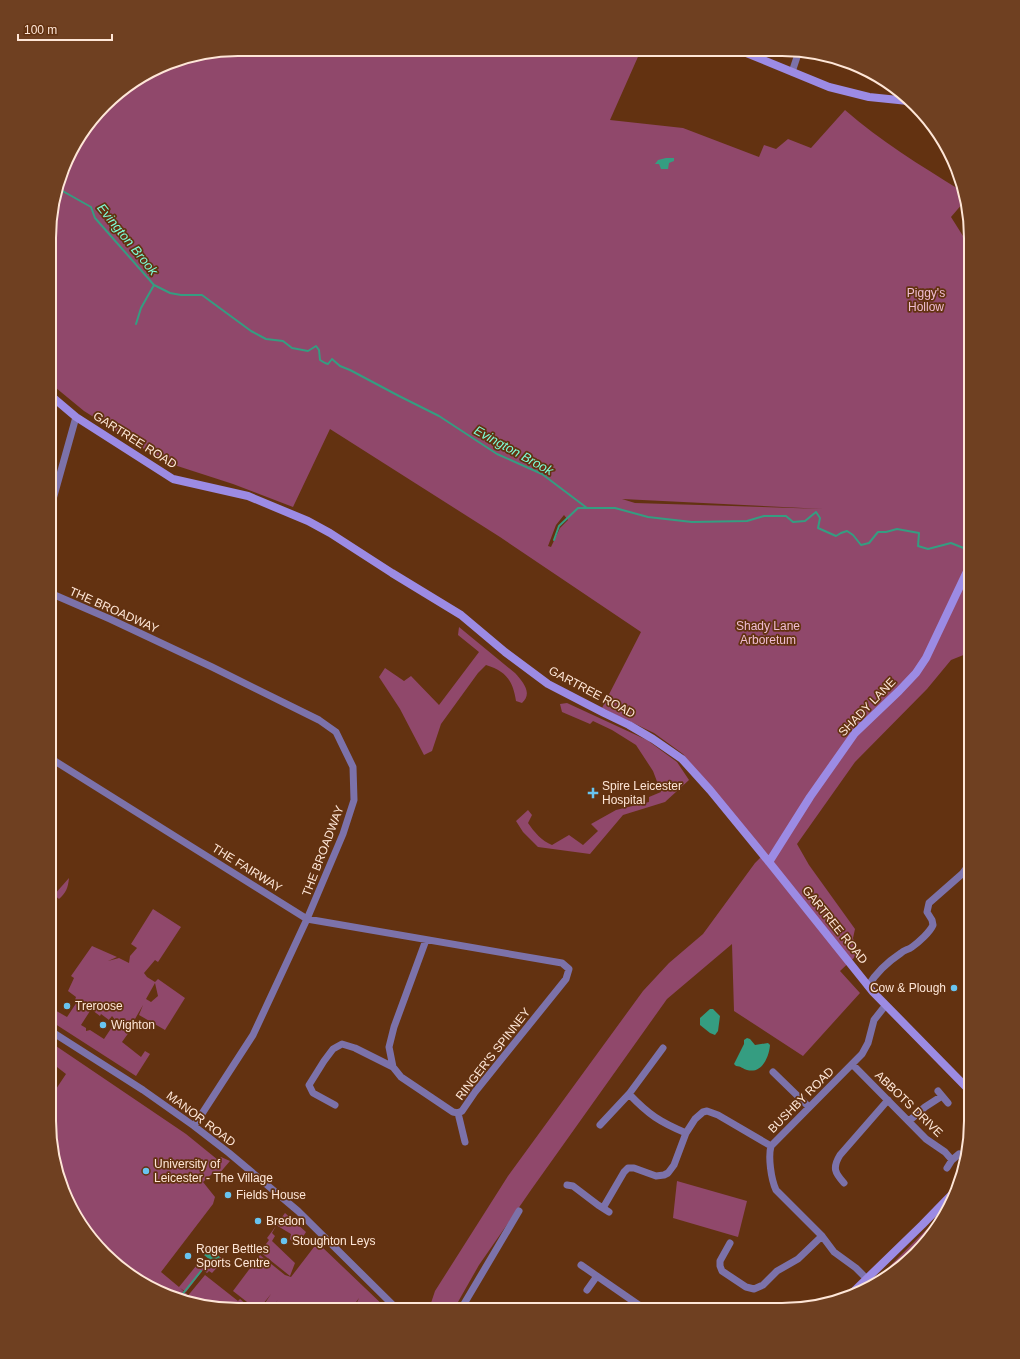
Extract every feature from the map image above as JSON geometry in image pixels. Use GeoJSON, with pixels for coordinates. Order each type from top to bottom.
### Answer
{"type":"FeatureCollection","features":[{"type":"Feature","properties":{"kind":"main road"},"geometry":{"type":"LineString","coordinates":[[753,56],[829,87],[869,97],[901,100]]}},
{"type":"Feature","properties":{"kind":"main road","name":"GARTREE ROAD"},"geometry":{"type":"LineString","coordinates":[[56,401],[76,417],[173,479],[248,496],[308,521],[330,533],[461,615],[505,652],[548,684],[604,713],[630,724],[682,759],[710,790],[885,1006],[964,1085]]}},
{"type":"Feature","properties":{"kind":"main road","name":"SHADY LANE"},"geometry":{"type":"LineString","coordinates":[[769,862],[810,797],[854,733],[916,674],[938,634],[964,578]]}},
{"type":"Feature","properties":{"kind":"main road"},"geometry":{"type":"LineString","coordinates":[[861,1285],[946,1201]]}},
{"type":"Feature","properties":{"kind":"street"},"geometry":{"type":"LineString","coordinates":[[792,72],[797,57]]}},
{"type":"Feature","properties":{"kind":"street"},"geometry":{"type":"LineString","coordinates":[[56,489],[76,417]]}},
{"type":"Feature","properties":{"kind":"street","name":"THE BROADWAY"},"geometry":{"type":"LineString","coordinates":[[56,596],[212,667],[319,720],[336,732],[353,767],[354,800],[343,834],[307,919],[253,1035],[194,1126]]}},
{"type":"Feature","properties":{"kind":"street","name":"THE FAIRWAY"},"geometry":{"type":"LineString","coordinates":[[56,762],[307,919],[562,963],[569,969]]}},
{"type":"Feature","properties":{"kind":"street"},"geometry":{"type":"LineString","coordinates":[[868,986],[883,967],[900,953],[913,947],[930,930],[933,925],[927,912],[929,903],[962,874],[964,869]]}},
{"type":"Feature","properties":{"kind":"street"},"geometry":{"type":"LineString","coordinates":[[392,1067],[389,1047],[394,1027],[426,940]]}},
{"type":"Feature","properties":{"kind":"street","name":"RINGER'S SPINNEY"},"geometry":{"type":"LineString","coordinates":[[335,1105],[313,1093],[309,1085],[333,1049],[342,1044],[355,1048],[392,1067],[401,1077],[453,1112],[458,1113],[462,1111],[475,1092],[566,979],[569,969]]}},
{"type":"Feature","properties":{"kind":"street","name":"BUSHBY ROAD"},"geometry":{"type":"LineString","coordinates":[[867,1279],[856,1268],[837,1255],[822,1236],[776,1190],[770,1160],[770,1152],[771,1146],[865,1049],[874,1020],[885,1006]]}},
{"type":"Feature","properties":{"kind":"street","name":"MANOR ROAD"},"geometry":{"type":"LineString","coordinates":[[56,1034],[143,1090],[194,1126],[298,1211],[391,1303]]}},
{"type":"Feature","properties":{"kind":"street"},"geometry":{"type":"LineString","coordinates":[[600,1125],[629,1094],[663,1048]]}},
{"type":"Feature","properties":{"kind":"street","name":"ABBOTS DRIVE"},"geometry":{"type":"LineString","coordinates":[[852,1064],[926,1139],[945,1152],[952,1160]]}},
{"type":"Feature","properties":{"kind":"street"},"geometry":{"type":"LineString","coordinates":[[779,1066],[772,1073],[809,1107]]}},
{"type":"Feature","properties":{"kind":"street"},"geometry":{"type":"LineString","coordinates":[[909,1121],[940,1093],[948,1103]]}},
{"type":"Feature","properties":{"kind":"street"},"geometry":{"type":"LineString","coordinates":[[629,1094],[652,1117],[664,1124],[686,1133]]}},
{"type":"Feature","properties":{"kind":"street"},"geometry":{"type":"LineString","coordinates":[[844,1183],[835,1170],[837,1160],[888,1100]]}},
{"type":"Feature","properties":{"kind":"street"},"geometry":{"type":"LineString","coordinates":[[567,1185],[573,1186],[606,1210],[624,1172],[628,1168],[634,1168],[656,1176],[668,1173],[674,1165],[686,1133],[698,1115],[707,1111],[718,1115],[771,1146]]}},
{"type":"Feature","properties":{"kind":"street"},"geometry":{"type":"LineString","coordinates":[[458,1113],[465,1142]]}},
{"type":"Feature","properties":{"kind":"street"},"geometry":{"type":"LineString","coordinates":[[947,1168],[952,1160],[959,1154]]}},
{"type":"Feature","properties":{"kind":"street"},"geometry":{"type":"LineString","coordinates":[[465,1303],[519,1211]]}},
{"type":"Feature","properties":{"kind":"street"},"geometry":{"type":"LineString","coordinates":[[730,1243],[720,1261],[720,1269],[746,1287],[754,1289],[763,1285],[777,1271],[798,1259],[822,1236]]}},
{"type":"Feature","properties":{"kind":"street"},"geometry":{"type":"LineString","coordinates":[[581,1264],[636,1303]]}},
{"type":"Feature","properties":{"kind":"street"},"geometry":{"type":"LineString","coordinates":[[587,1290],[597,1276]]}},
{"type":"Feature","properties":{"kind":"green space"},"geometry":{"type":"Polygon","coordinates":[[[226,56],[638,56],[610,120],[683,128],[759,157],[764,145],[776,149],[788,139],[811,148],[845,110],[886,142],[957,188],[961,205],[951,217],[964,237],[964,655],[951,660],[927,689],[855,762],[797,844],[809,865],[855,929],[853,938],[857,953],[856,956],[840,971],[860,993],[803,1056],[734,1011],[732,944],[667,999],[479,1265],[457,1303],[431,1303],[435,1291],[508,1176],[643,991],[669,963],[703,934],[755,863],[765,853],[683,754],[654,733],[602,708],[641,632],[500,537],[330,429],[293,507],[233,484],[165,462],[84,411],[56,388],[56,226],[59,202],[66,179],[80,147],[101,118],[118,101],[147,80],[157,75],[202,59],[226,56]],[[622,499],[635,503],[824,509],[622,499]],[[564,515],[556,525],[548,546],[551,547],[560,528],[568,520],[564,515]]]}},
{"type":"Feature","properties":{"kind":"green space"},"geometry":{"type":"Polygon","coordinates":[[[459,627],[515,673],[526,688],[527,695],[522,703],[516,701],[513,688],[507,678],[499,670],[486,665],[478,673],[441,724],[432,751],[424,755],[400,709],[379,677],[385,668],[404,681],[411,676],[439,705],[479,652],[458,635],[459,627]]]}},
{"type":"Feature","properties":{"kind":"green space"},"geometry":{"type":"Polygon","coordinates":[[[567,703],[647,740],[677,762],[689,780],[665,802],[623,815],[590,854],[538,847],[523,832],[516,821],[528,810],[532,815],[528,823],[545,841],[552,845],[569,835],[583,845],[598,831],[591,824],[616,810],[649,802],[649,797],[661,792],[653,771],[636,745],[612,730],[593,721],[590,724],[562,712],[560,704],[567,703]]]}},
{"type":"Feature","properties":{"kind":"green space"},"geometry":{"type":"Polygon","coordinates":[[[69,878],[66,890],[59,899],[56,897],[56,893],[69,878]]]}},
{"type":"Feature","properties":{"kind":"green space"},"geometry":{"type":"Polygon","coordinates":[[[153,909],[181,927],[158,962],[155,960],[144,973],[155,982],[158,979],[185,998],[165,1030],[139,1015],[143,1005],[131,1026],[127,1025],[132,1028],[122,1042],[141,1057],[145,1051],[150,1054],[136,1076],[56,1025],[56,1011],[67,1017],[77,1002],[75,1000],[76,997],[68,991],[74,978],[71,976],[92,946],[117,957],[108,961],[119,958],[129,963],[130,956],[137,948],[131,944],[153,909]],[[155,983],[146,999],[151,1002],[158,996],[155,983]],[[88,1007],[90,1011],[81,1025],[86,1028],[86,1031],[90,1030],[104,1039],[116,1021],[112,1016],[109,1020],[101,1014],[100,1016],[88,1007]]]}},
{"type":"Feature","properties":{"kind":"green space"},"geometry":{"type":"Polygon","coordinates":[[[56,1046],[186,1134],[218,1160],[221,1157],[230,1161],[218,1175],[212,1174],[203,1182],[215,1197],[213,1204],[161,1272],[179,1287],[196,1266],[203,1270],[186,1292],[180,1288],[187,1294],[186,1295],[147,1279],[118,1258],[101,1241],[80,1212],[70,1191],[59,1157],[56,1133],[56,1089],[66,1074],[57,1067],[56,1069],[56,1046]]]}},
{"type":"Feature","properties":{"kind":"green space"},"geometry":{"type":"Polygon","coordinates":[[[677,1181],[747,1201],[738,1237],[673,1218],[677,1181]]]}},
{"type":"Feature","properties":{"kind":"green space"},"geometry":{"type":"Polygon","coordinates":[[[285,1213],[306,1232],[297,1246],[290,1239],[291,1234],[276,1225],[285,1213]]]}},
{"type":"Feature","properties":{"kind":"green space"},"geometry":{"type":"Polygon","coordinates":[[[931,1225],[911,1250],[886,1270],[931,1225]]]}},
{"type":"Feature","properties":{"kind":"green space"},"geometry":{"type":"Polygon","coordinates":[[[276,1226],[272,1233],[275,1236],[272,1241],[295,1263],[290,1276],[260,1252],[269,1240],[267,1238],[276,1226]]]}},
{"type":"Feature","properties":{"kind":"green space"},"geometry":{"type":"Polygon","coordinates":[[[321,1246],[381,1303],[357,1303],[359,1298],[355,1303],[276,1303],[278,1300],[275,1303],[265,1303],[271,1294],[264,1303],[248,1303],[233,1291],[260,1255],[285,1275],[291,1277],[314,1247],[321,1246]]]}},
{"type":"Feature","properties":{"kind":"green space"},"geometry":{"type":"Polygon","coordinates":[[[220,1257],[224,1260],[212,1273],[209,1271],[207,1273],[197,1265],[200,1261],[210,1269],[211,1267],[207,1263],[209,1259],[215,1264],[220,1257]]]}},
{"type":"Feature","properties":{"kind":"green space"},"geometry":{"type":"Polygon","coordinates":[[[205,1275],[238,1301],[240,1299],[245,1303],[226,1303],[202,1300],[188,1296],[205,1275]]]}},
{"type":"Feature","properties":{"kind":"water"},"geometry":{"type":"Polygon","coordinates":[[[674,158],[674,161],[669,163],[668,169],[661,169],[659,164],[655,164],[658,160],[674,158]]]}},
{"type":"Feature","properties":{"kind":"water"},"geometry":{"type":"Polygon","coordinates":[[[710,1009],[713,1009],[720,1016],[718,1031],[715,1035],[700,1025],[700,1018],[710,1009]]]}},
{"type":"Feature","properties":{"kind":"water"},"geometry":{"type":"Polygon","coordinates":[[[747,1038],[750,1039],[755,1045],[768,1043],[770,1045],[764,1064],[752,1071],[746,1070],[734,1064],[744,1044],[744,1040],[747,1038]]]}},
{"type":"Feature","properties":{"kind":"water"},"geometry":{"type":"Polygon","coordinates":[[[208,1249],[220,1257],[215,1264],[204,1255],[208,1249]]]}},
{"type":"Feature","properties":{"kind":"waterway","name":"Evington Brook"},"geometry":{"type":"LineString","coordinates":[[62,191],[91,207],[95,218],[154,285],[170,293],[181,295],[202,295],[251,331],[266,339],[283,341],[292,348],[308,351],[316,346],[319,350],[320,360],[325,363],[328,364],[332,359],[340,366],[439,416],[497,454],[542,474],[587,508],[615,508],[648,517],[692,522],[747,521],[764,516],[786,516],[793,522],[805,521],[816,512],[820,518],[818,528],[836,536],[847,531],[853,535],[861,545],[869,543],[878,532],[886,532],[897,529],[919,533],[918,546],[928,549],[951,543],[964,548]]}},
{"type":"Feature","properties":{"kind":"waterway"},"geometry":{"type":"LineString","coordinates":[[136,324],[141,308],[154,285]]}},
{"type":"Feature","properties":{"kind":"waterway"},"geometry":{"type":"LineString","coordinates":[[554,540],[559,526],[578,508],[587,508]]}},
{"type":"Feature","properties":{"kind":"waterway"},"geometry":{"type":"LineString","coordinates":[[182,1294],[201,1271]]}},
{"type":"Feature","properties":{"kind":"place","name":"Spire Leicester Hospital"},"geometry":{"type":"Point","coordinates":[593,793]}},
{"type":"Feature","properties":{"kind":"place","name":"Cow & Plough"},"geometry":{"type":"Point","coordinates":[954,988]}},
{"type":"Feature","properties":{"kind":"place","name":"Treroose"},"geometry":{"type":"Point","coordinates":[67,1006]}},
{"type":"Feature","properties":{"kind":"place","name":"Wighton"},"geometry":{"type":"Point","coordinates":[103,1025]}},
{"type":"Feature","properties":{"kind":"place","name":"University of Leicester - The Village"},"geometry":{"type":"Point","coordinates":[146,1171]}},
{"type":"Feature","properties":{"kind":"place","name":"Fields House"},"geometry":{"type":"Point","coordinates":[228,1195]}},
{"type":"Feature","properties":{"kind":"place","name":"Bredon"},"geometry":{"type":"Point","coordinates":[258,1221]}},
{"type":"Feature","properties":{"kind":"place","name":"Stoughton Leys"},"geometry":{"type":"Point","coordinates":[284,1241]}},
{"type":"Feature","properties":{"kind":"place","name":"Roger Bettles Sports Centre"},"geometry":{"type":"Point","coordinates":[188,1256]}},
{"type":"Feature","properties":{"kind":"park label","name":"Piggy's Hollow"},"geometry":{"type":"Point","coordinates":[926,300]}},
{"type":"Feature","properties":{"kind":"park label","name":"Shady Lane Arboretum"},"geometry":{"type":"Point","coordinates":[768,633]}}]}
